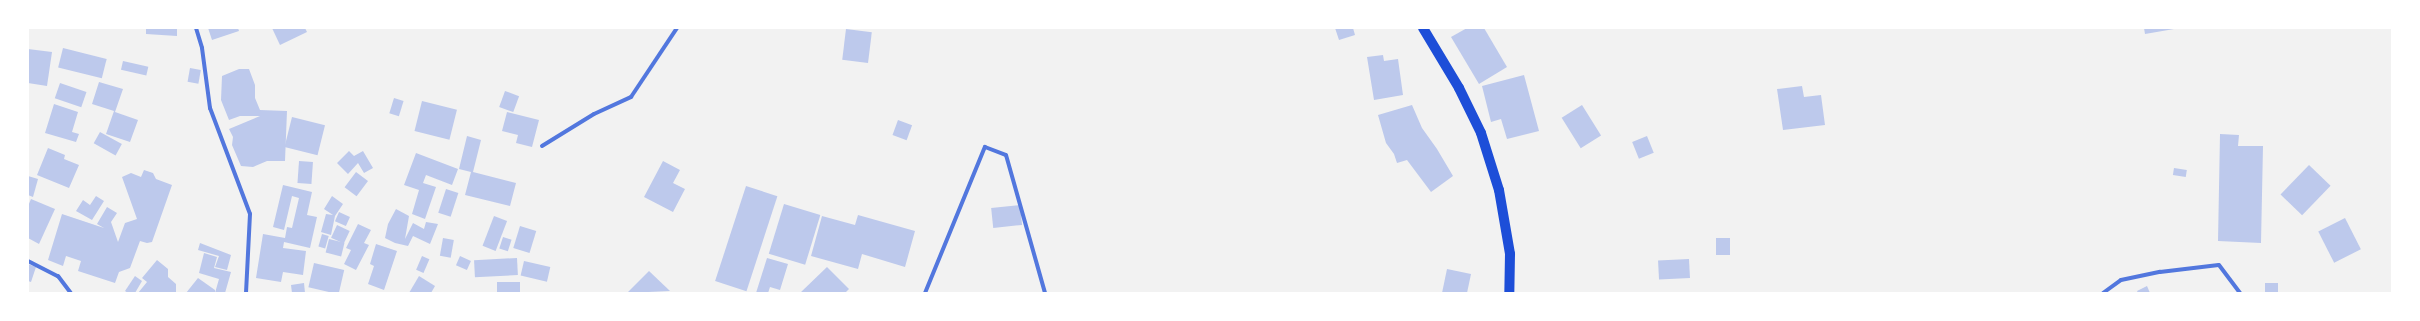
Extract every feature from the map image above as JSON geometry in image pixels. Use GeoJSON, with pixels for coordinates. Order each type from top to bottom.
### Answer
{"type":"FeatureCollection","features":[{"type":"Feature","properties":{"kind":"main road"},"geometry":{"type":"LineString","coordinates":[[1423,28],[1459,88],[1481,133],[1499,190],[1510,254],[1509,293]]}},
{"type":"Feature","properties":{"kind":"street"},"geometry":{"type":"LineString","coordinates":[[196,28],[202,48],[210,108],[250,214],[246,293]]}},
{"type":"Feature","properties":{"kind":"street"},"geometry":{"type":"LineString","coordinates":[[542,146],[594,114],[630,97],[677,28]]}},
{"type":"Feature","properties":{"kind":"street"},"geometry":{"type":"LineString","coordinates":[[925,293],[985,147],[1006,154],[1045,293]]}},
{"type":"Feature","properties":{"kind":"street"},"geometry":{"type":"LineString","coordinates":[[28,261],[58,276],[71,293]]}},
{"type":"Feature","properties":{"kind":"street"},"geometry":{"type":"LineString","coordinates":[[2103,293],[2121,280],[2160,272],[2219,265],[2240,293]]}},
{"type":"Feature","properties":{"kind":"building"},"geometry":{"type":"Polygon","coordinates":[[[146,28],[177,28],[177,36],[146,34],[146,28]]]}},
{"type":"Feature","properties":{"kind":"building"},"geometry":{"type":"Polygon","coordinates":[[[208,28],[238,28],[239,31],[212,40],[208,28]]]}},
{"type":"Feature","properties":{"kind":"building"},"geometry":{"type":"Polygon","coordinates":[[[272,28],[305,28],[307,32],[280,45],[272,28]]]}},
{"type":"Feature","properties":{"kind":"building"},"geometry":{"type":"Polygon","coordinates":[[[1335,28],[1353,28],[1355,35],[1339,40],[1335,28]]]}},
{"type":"Feature","properties":{"kind":"building"},"geometry":{"type":"Polygon","coordinates":[[[1467,28],[1484,28],[1507,67],[1479,84],[1451,37],[1467,28]]]}},
{"type":"Feature","properties":{"kind":"building"},"geometry":{"type":"Polygon","coordinates":[[[2144,28],[2174,28],[2174,29],[2145,34],[2144,28]]]}},
{"type":"Feature","properties":{"kind":"building"},"geometry":{"type":"Polygon","coordinates":[[[846,29],[872,32],[868,63],[842,60],[846,29]]]}},
{"type":"Feature","properties":{"kind":"building"},"geometry":{"type":"Polygon","coordinates":[[[63,48],[107,59],[102,78],[58,67],[63,48]]]}},
{"type":"Feature","properties":{"kind":"building"},"geometry":{"type":"Polygon","coordinates":[[[28,49],[52,52],[47,86],[28,83],[28,49]]]}},
{"type":"Feature","properties":{"kind":"building"},"geometry":{"type":"Polygon","coordinates":[[[1383,55],[1384,61],[1398,59],[1403,95],[1374,100],[1367,57],[1383,55]]]}},
{"type":"Feature","properties":{"kind":"building"},"geometry":{"type":"Polygon","coordinates":[[[123,61],[148,67],[146,76],[121,70],[123,61]]]}},
{"type":"Feature","properties":{"kind":"building"},"geometry":{"type":"Polygon","coordinates":[[[190,68],[201,70],[198,84],[188,82],[190,68]]]}},
{"type":"Feature","properties":{"kind":"building"},"geometry":{"type":"Polygon","coordinates":[[[239,69],[249,69],[255,85],[255,98],[260,110],[287,111],[285,161],[267,161],[253,167],[241,166],[232,145],[233,137],[229,129],[260,116],[240,116],[229,120],[221,100],[222,76],[239,69]]]}},
{"type":"Feature","properties":{"kind":"building"},"geometry":{"type":"Polygon","coordinates":[[[1524,75],[1539,131],[1507,139],[1501,119],[1491,122],[1482,86],[1524,75]]]}},
{"type":"Feature","properties":{"kind":"building"},"geometry":{"type":"Polygon","coordinates":[[[99,82],[123,89],[115,112],[138,120],[130,142],[106,134],[114,111],[92,104],[99,82]]]}},
{"type":"Feature","properties":{"kind":"building"},"geometry":{"type":"Polygon","coordinates":[[[60,83],[86,92],[81,107],[55,98],[60,83]]]}},
{"type":"Feature","properties":{"kind":"building"},"geometry":{"type":"Polygon","coordinates":[[[1802,86],[1804,97],[1821,95],[1825,125],[1783,130],[1777,89],[1802,86]]]}},
{"type":"Feature","properties":{"kind":"building"},"geometry":{"type":"Polygon","coordinates":[[[505,91],[519,96],[513,112],[499,107],[505,91]]]}},
{"type":"Feature","properties":{"kind":"building"},"geometry":{"type":"Polygon","coordinates":[[[394,98],[404,101],[399,116],[389,113],[394,98]]]}},
{"type":"Feature","properties":{"kind":"building"},"geometry":{"type":"Polygon","coordinates":[[[422,101],[457,110],[449,140],[415,131],[422,101]]]}},
{"type":"Feature","properties":{"kind":"building"},"geometry":{"type":"Polygon","coordinates":[[[54,104],[78,112],[72,132],[79,134],[76,142],[45,133],[54,104]]]}},
{"type":"Feature","properties":{"kind":"building"},"geometry":{"type":"Polygon","coordinates":[[[1412,105],[1422,128],[1437,149],[1453,176],[1431,192],[1407,160],[1397,163],[1394,154],[1386,143],[1378,115],[1412,105]]]}},
{"type":"Feature","properties":{"kind":"building"},"geometry":{"type":"Polygon","coordinates":[[[1582,105],[1601,136],[1581,148],[1562,118],[1582,105]]]}},
{"type":"Feature","properties":{"kind":"building"},"geometry":{"type":"Polygon","coordinates":[[[507,112],[539,120],[532,147],[516,143],[518,135],[502,131],[507,112]]]}},
{"type":"Feature","properties":{"kind":"building"},"geometry":{"type":"Polygon","coordinates":[[[292,117],[325,125],[317,155],[285,147],[292,117]]]}},
{"type":"Feature","properties":{"kind":"building"},"geometry":{"type":"Polygon","coordinates":[[[898,120],[912,125],[907,140],[893,135],[898,120]]]}},
{"type":"Feature","properties":{"kind":"building"},"geometry":{"type":"Polygon","coordinates":[[[100,132],[122,144],[116,155],[94,143],[100,132]]]}},
{"type":"Feature","properties":{"kind":"building"},"geometry":{"type":"Polygon","coordinates":[[[2220,134],[2239,135],[2238,146],[2263,146],[2261,243],[2218,241],[2220,134]]]}},
{"type":"Feature","properties":{"kind":"building"},"geometry":{"type":"Polygon","coordinates":[[[467,136],[481,140],[473,172],[516,183],[510,206],[465,195],[471,172],[459,169],[467,136]]]}},
{"type":"Feature","properties":{"kind":"building"},"geometry":{"type":"Polygon","coordinates":[[[1647,136],[1654,153],[1639,159],[1632,142],[1647,136]]]}},
{"type":"Feature","properties":{"kind":"building"},"geometry":{"type":"Polygon","coordinates":[[[48,148],[65,155],[64,159],[79,165],[69,188],[37,175],[48,148]]]}},
{"type":"Feature","properties":{"kind":"building"},"geometry":{"type":"Polygon","coordinates":[[[349,151],[354,156],[363,151],[373,168],[364,173],[358,163],[348,174],[337,163],[349,151]]]}},
{"type":"Feature","properties":{"kind":"building"},"geometry":{"type":"Polygon","coordinates":[[[416,153],[458,169],[452,185],[426,175],[423,183],[436,187],[425,219],[412,214],[419,190],[404,185],[416,153]]]}},
{"type":"Feature","properties":{"kind":"building"},"geometry":{"type":"Polygon","coordinates":[[[299,161],[313,162],[311,184],[297,183],[299,161]]]}},
{"type":"Feature","properties":{"kind":"building"},"geometry":{"type":"Polygon","coordinates":[[[663,161],[680,170],[673,183],[685,189],[673,212],[644,197],[663,161]]]}},
{"type":"Feature","properties":{"kind":"building"},"geometry":{"type":"Polygon","coordinates":[[[2309,165],[2331,186],[2302,215],[2281,194],[2309,165]]]}},
{"type":"Feature","properties":{"kind":"building"},"geometry":{"type":"Polygon","coordinates":[[[2174,168],[2187,170],[2186,177],[2173,175],[2174,168]]]}},
{"type":"Feature","properties":{"kind":"building"},"geometry":{"type":"Polygon","coordinates":[[[144,170],[153,173],[156,179],[172,185],[152,242],[147,243],[140,241],[130,268],[119,272],[115,283],[78,271],[81,261],[66,256],[63,266],[48,260],[62,214],[104,228],[97,224],[107,207],[117,213],[111,222],[118,242],[125,223],[137,219],[122,177],[131,173],[141,177],[144,170]]]}},
{"type":"Feature","properties":{"kind":"building"},"geometry":{"type":"Polygon","coordinates":[[[356,172],[368,181],[357,196],[345,187],[356,172]]]}},
{"type":"Feature","properties":{"kind":"building"},"geometry":{"type":"Polygon","coordinates":[[[28,176],[38,179],[33,197],[28,195],[28,176]]]}},
{"type":"Feature","properties":{"kind":"building"},"geometry":{"type":"Polygon","coordinates":[[[283,185],[312,192],[307,215],[317,217],[310,248],[284,242],[283,248],[306,251],[303,275],[283,272],[281,282],[256,278],[263,234],[285,238],[287,227],[292,228],[299,198],[292,196],[284,230],[273,227],[283,185]]]}},
{"type":"Feature","properties":{"kind":"building"},"geometry":{"type":"Polygon","coordinates":[[[746,186],[777,196],[746,291],[715,281],[746,186]]]}},
{"type":"Feature","properties":{"kind":"building"},"geometry":{"type":"Polygon","coordinates":[[[446,189],[458,193],[451,217],[438,213],[446,189]]]}},
{"type":"Feature","properties":{"kind":"building"},"geometry":{"type":"Polygon","coordinates":[[[96,196],[104,201],[92,220],[76,211],[83,200],[90,205],[96,196]]]}},
{"type":"Feature","properties":{"kind":"building"},"geometry":{"type":"Polygon","coordinates":[[[332,196],[343,204],[335,216],[331,235],[321,232],[326,214],[333,215],[324,209],[332,196]]]}},
{"type":"Feature","properties":{"kind":"building"},"geometry":{"type":"Polygon","coordinates":[[[31,199],[55,209],[39,244],[28,238],[28,206],[31,199]]]}},
{"type":"Feature","properties":{"kind":"building"},"geometry":{"type":"Polygon","coordinates":[[[784,204],[820,215],[805,265],[769,254],[784,204]]]}},
{"type":"Feature","properties":{"kind":"building"},"geometry":{"type":"Polygon","coordinates":[[[1020,205],[1022,225],[993,228],[991,208],[1020,205]]]}},
{"type":"Feature","properties":{"kind":"building"},"geometry":{"type":"Polygon","coordinates":[[[396,209],[409,216],[405,239],[413,223],[424,229],[426,222],[438,224],[430,244],[413,236],[408,246],[395,243],[385,238],[388,224],[396,209]]]}},
{"type":"Feature","properties":{"kind":"building"},"geometry":{"type":"Polygon","coordinates":[[[339,212],[350,217],[346,226],[335,221],[339,212]]]}},
{"type":"Feature","properties":{"kind":"building"},"geometry":{"type":"Polygon","coordinates":[[[858,215],[915,231],[905,267],[862,254],[858,269],[811,256],[822,216],[855,225],[858,215]]]}},
{"type":"Feature","properties":{"kind":"building"},"geometry":{"type":"Polygon","coordinates":[[[494,216],[507,221],[496,251],[483,246],[494,216]]]}},
{"type":"Feature","properties":{"kind":"building"},"geometry":{"type":"Polygon","coordinates":[[[2345,218],[2361,249],[2334,263],[2318,232],[2345,218]]]}},
{"type":"Feature","properties":{"kind":"building"},"geometry":{"type":"Polygon","coordinates":[[[358,224],[371,230],[364,243],[369,245],[356,270],[344,264],[351,250],[346,248],[358,224]]]}},
{"type":"Feature","properties":{"kind":"building"},"geometry":{"type":"Polygon","coordinates":[[[337,225],[350,231],[344,244],[331,238],[337,225]]]}},
{"type":"Feature","properties":{"kind":"building"},"geometry":{"type":"Polygon","coordinates":[[[520,226],[536,231],[530,253],[513,248],[520,226]]]}},
{"type":"Feature","properties":{"kind":"building"},"geometry":{"type":"Polygon","coordinates":[[[322,234],[329,236],[325,248],[318,246],[322,234]]]}},
{"type":"Feature","properties":{"kind":"building"},"geometry":{"type":"Polygon","coordinates":[[[503,237],[512,240],[508,251],[499,248],[503,237]]]}},
{"type":"Feature","properties":{"kind":"building"},"geometry":{"type":"Polygon","coordinates":[[[443,238],[454,240],[451,258],[440,256],[443,238]]]}},
{"type":"Feature","properties":{"kind":"building"},"geometry":{"type":"Polygon","coordinates":[[[1716,238],[1730,238],[1730,255],[1716,255],[1716,238]]]}},
{"type":"Feature","properties":{"kind":"building"},"geometry":{"type":"Polygon","coordinates":[[[329,239],[345,243],[341,256],[326,253],[329,239]]]}},
{"type":"Feature","properties":{"kind":"building"},"geometry":{"type":"Polygon","coordinates":[[[200,243],[231,255],[227,270],[215,267],[219,256],[198,250],[200,243]]]}},
{"type":"Feature","properties":{"kind":"building"},"geometry":{"type":"Polygon","coordinates":[[[376,244],[397,251],[384,290],[368,284],[374,266],[370,264],[376,244]]]}},
{"type":"Feature","properties":{"kind":"building"},"geometry":{"type":"Polygon","coordinates":[[[204,253],[217,257],[214,268],[231,272],[225,293],[215,293],[219,279],[199,273],[204,253]]]}},
{"type":"Feature","properties":{"kind":"building"},"geometry":{"type":"Polygon","coordinates":[[[422,256],[429,259],[424,273],[416,270],[422,256]]]}},
{"type":"Feature","properties":{"kind":"building"},"geometry":{"type":"Polygon","coordinates":[[[460,256],[471,261],[467,270],[456,265],[460,256]]]}},
{"type":"Feature","properties":{"kind":"building"},"geometry":{"type":"Polygon","coordinates":[[[517,258],[518,275],[475,277],[474,260],[517,258]]]}},
{"type":"Feature","properties":{"kind":"building"},"geometry":{"type":"Polygon","coordinates":[[[767,258],[788,264],[780,290],[770,287],[768,293],[756,293],[767,258]]]}},
{"type":"Feature","properties":{"kind":"building"},"geometry":{"type":"Polygon","coordinates":[[[1689,259],[1690,278],[1659,280],[1658,261],[1689,259]]]}},
{"type":"Feature","properties":{"kind":"building"},"geometry":{"type":"Polygon","coordinates":[[[157,260],[168,269],[168,277],[176,284],[176,293],[138,293],[147,282],[142,278],[157,260]]]}},
{"type":"Feature","properties":{"kind":"building"},"geometry":{"type":"Polygon","coordinates":[[[524,261],[550,267],[547,282],[521,276],[524,261]]]}},
{"type":"Feature","properties":{"kind":"building"},"geometry":{"type":"Polygon","coordinates":[[[314,263],[344,270],[339,293],[308,287],[314,263]]]}},
{"type":"Feature","properties":{"kind":"building"},"geometry":{"type":"Polygon","coordinates":[[[28,264],[36,267],[31,282],[28,281],[28,264]]]}},
{"type":"Feature","properties":{"kind":"building"},"geometry":{"type":"Polygon","coordinates":[[[827,267],[849,289],[845,293],[800,293],[827,267]]]}},
{"type":"Feature","properties":{"kind":"building"},"geometry":{"type":"Polygon","coordinates":[[[1447,269],[1471,274],[1467,293],[1442,293],[1447,269]]]}},
{"type":"Feature","properties":{"kind":"building"},"geometry":{"type":"Polygon","coordinates":[[[649,271],[670,291],[627,293],[649,271]]]}},
{"type":"Feature","properties":{"kind":"building"},"geometry":{"type":"Polygon","coordinates":[[[135,276],[142,281],[135,293],[128,293],[125,291],[135,276]]]}},
{"type":"Feature","properties":{"kind":"building"},"geometry":{"type":"Polygon","coordinates":[[[419,276],[435,286],[431,293],[409,293],[419,276]]]}},
{"type":"Feature","properties":{"kind":"building"},"geometry":{"type":"Polygon","coordinates":[[[198,278],[215,290],[215,293],[186,293],[198,278]]]}},
{"type":"Feature","properties":{"kind":"building"},"geometry":{"type":"Polygon","coordinates":[[[497,282],[520,282],[520,293],[497,293],[497,282]]]}},
{"type":"Feature","properties":{"kind":"building"},"geometry":{"type":"Polygon","coordinates":[[[304,283],[305,293],[292,293],[291,285],[304,283]]]}},
{"type":"Feature","properties":{"kind":"building"},"geometry":{"type":"Polygon","coordinates":[[[2265,283],[2278,283],[2278,293],[2265,293],[2265,283]]]}},
{"type":"Feature","properties":{"kind":"building"},"geometry":{"type":"Polygon","coordinates":[[[2147,286],[2150,293],[2138,293],[2137,291],[2147,286]]]}}]}
